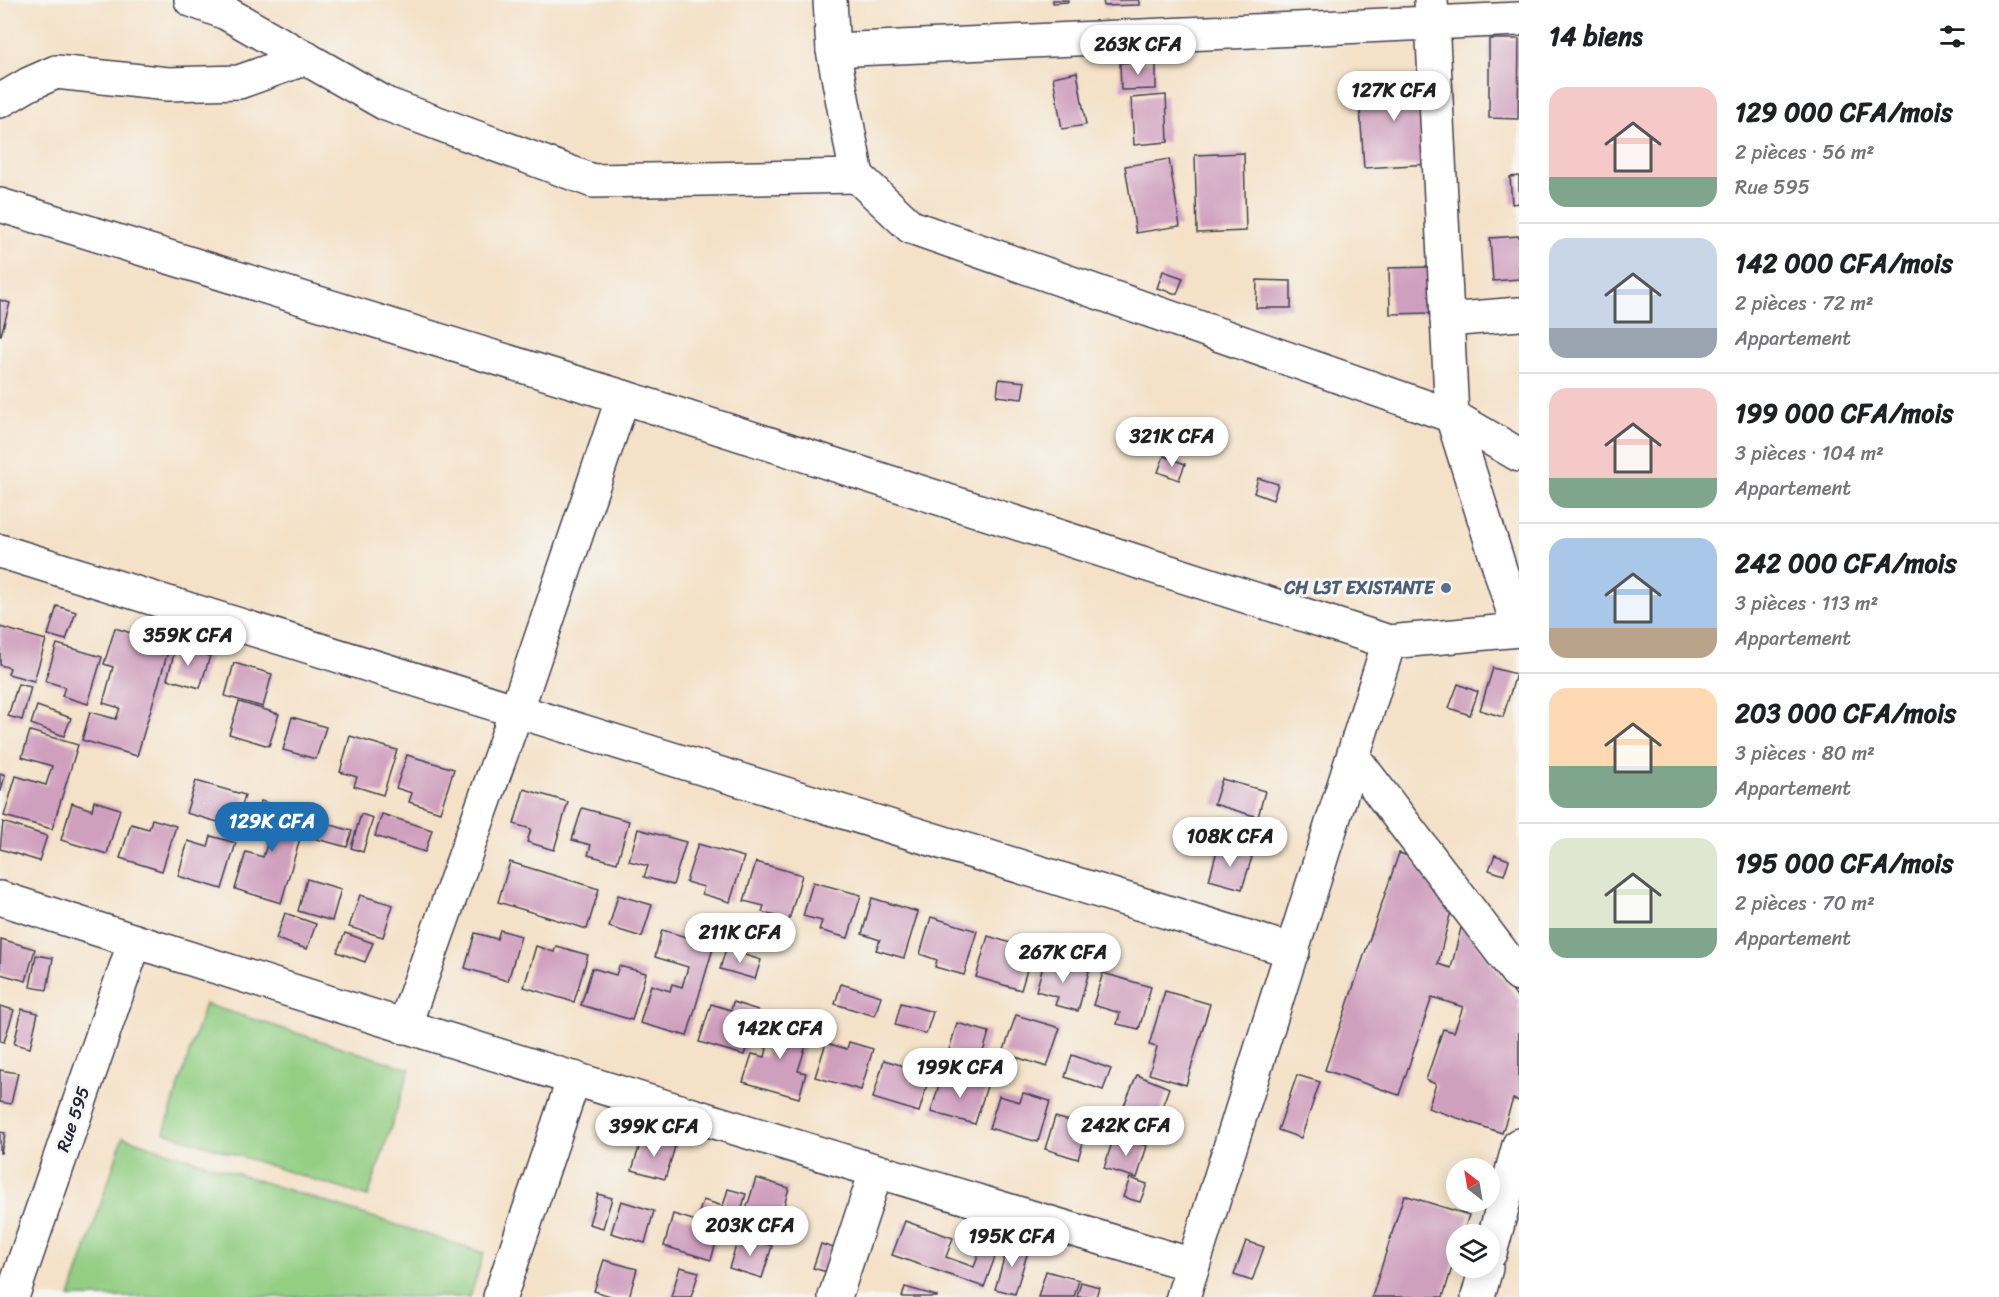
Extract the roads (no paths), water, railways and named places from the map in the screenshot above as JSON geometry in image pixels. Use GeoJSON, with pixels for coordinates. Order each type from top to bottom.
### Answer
{"type":"FeatureCollection","features":[{"type":"Feature","properties":{"kind":"street"},"geometry":{"type":"LineString","coordinates":[[191,0],[225,13],[386,104],[593,181],[857,176]]}},
{"type":"Feature","properties":{"kind":"street"},"geometry":{"type":"LineString","coordinates":[[830,0],[833,51],[857,176],[911,227],[1452,416],[1519,455]]}},
{"type":"Feature","properties":{"kind":"street"},"geometry":{"type":"LineString","coordinates":[[833,51],[1431,12],[1519,19]]}},
{"type":"Feature","properties":{"kind":"street"},"geometry":{"type":"LineString","coordinates":[[0,205],[623,397],[1389,642],[1519,630],[1452,416],[1431,12]]}},
{"type":"Feature","properties":{"kind":"street"},"geometry":{"type":"LineString","coordinates":[[0,101],[28,84],[56,72],[168,84],[239,82],[306,58]]}},
{"type":"Feature","properties":{"kind":"street"},"geometry":{"type":"LineString","coordinates":[[1447,320],[1519,314]]}},
{"type":"Feature","properties":{"kind":"street"},"geometry":{"type":"LineString","coordinates":[[404,1027],[516,712],[623,397]]}},
{"type":"Feature","properties":{"kind":"street"},"geometry":{"type":"LineString","coordinates":[[0,551],[1293,951]]}},
{"type":"Feature","properties":{"kind":"street"},"geometry":{"type":"LineString","coordinates":[[1183,1297],[1389,642]]}},
{"type":"Feature","properties":{"kind":"street"},"geometry":{"type":"LineString","coordinates":[[1354,758],[1519,975]]}},
{"type":"Feature","properties":{"kind":"street"},"geometry":{"type":"LineString","coordinates":[[0,898],[404,1027],[876,1172],[1193,1265]]}},
{"type":"Feature","properties":{"kind":"street","name":"Rue 595"},"geometry":{"type":"LineString","coordinates":[[12,1297],[135,941]]}},
{"type":"Feature","properties":{"kind":"street"},"geometry":{"type":"LineString","coordinates":[[500,1297],[574,1078]]}},
{"type":"Feature","properties":{"kind":"street"},"geometry":{"type":"LineString","coordinates":[[1498,1224],[1519,1145]]}},
{"type":"Feature","properties":{"kind":"street"},"geometry":{"type":"LineString","coordinates":[[836,1297],[876,1172]]}},
{"type":"Feature","properties":{"kind":"street"},"geometry":{"type":"LineString","coordinates":[[1478,1297],[1483,1278]]}},
{"type":"Feature","properties":{"kind":"place","name":"CH L3T EXISTANTE"},"geometry":{"type":"Point","coordinates":[1446,588]}}]}
